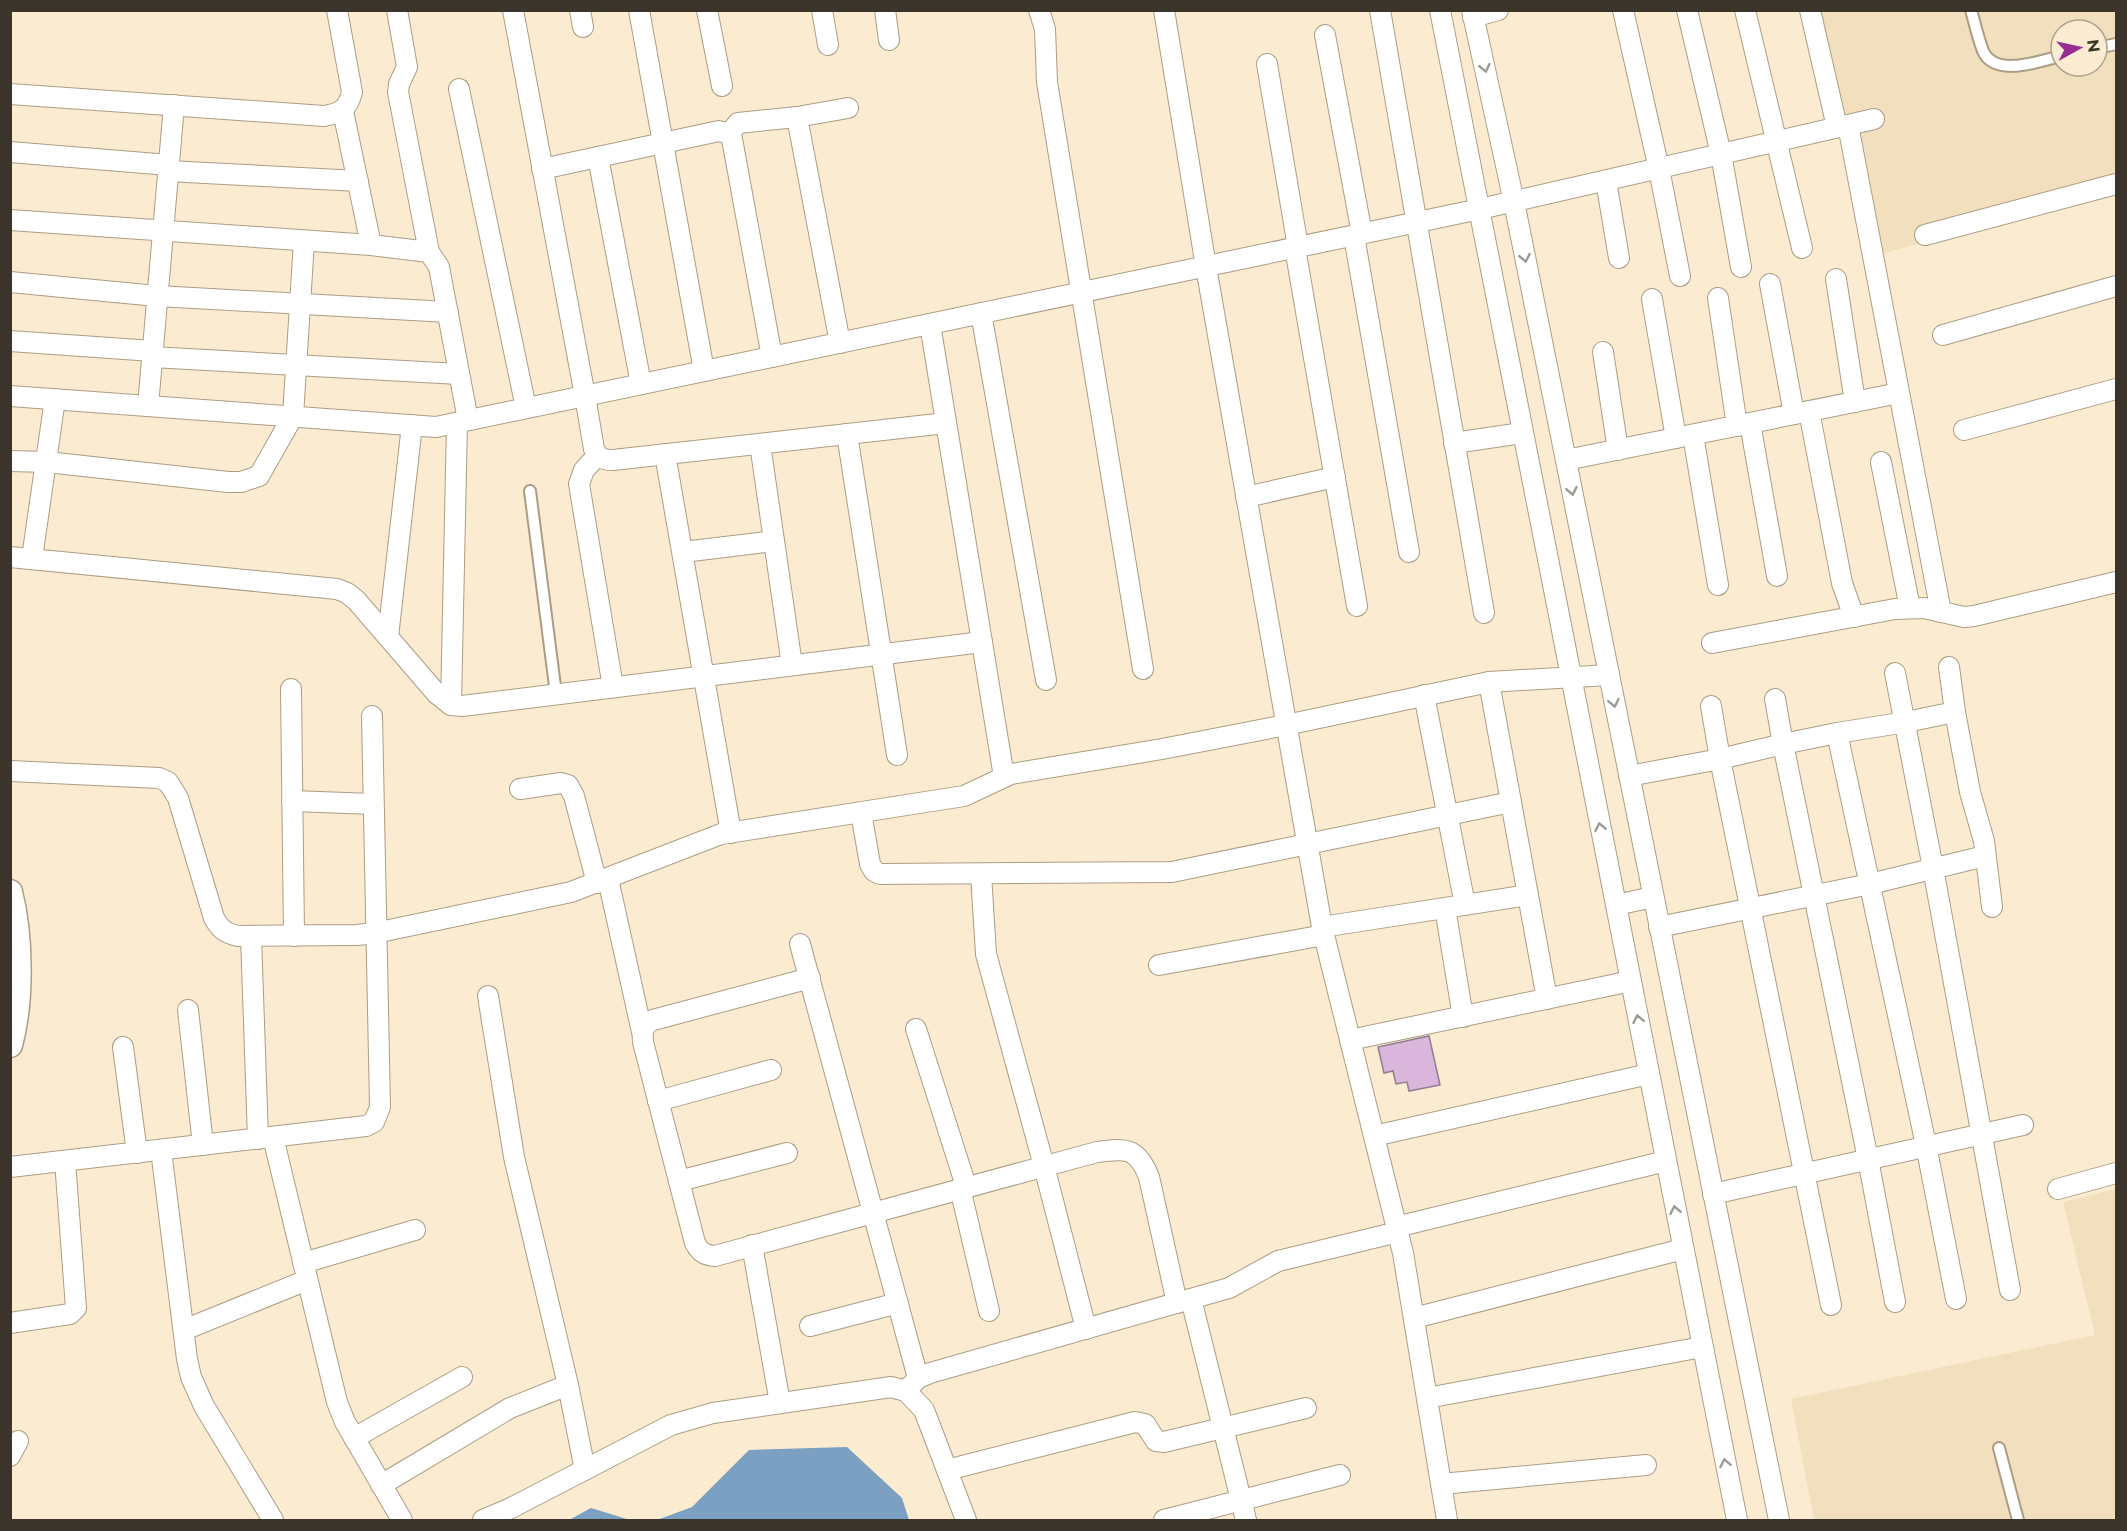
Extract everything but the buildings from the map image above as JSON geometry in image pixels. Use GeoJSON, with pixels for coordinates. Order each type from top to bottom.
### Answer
{"type":"FeatureCollection","features":[{"type":"Feature","properties":{"kind":"street"},"geometry":{"type":"LineString","coordinates":[[337,10],[352,92],[344,111],[371,245]]}},
{"type":"Feature","properties":{"kind":"street"},"geometry":{"type":"LineString","coordinates":[[397,10],[407,67],[398,92],[429,252],[439,267],[459,374],[462,421],[451,705]]}},
{"type":"Feature","properties":{"kind":"street"},"geometry":{"type":"LineString","coordinates":[[513,10],[597,456],[605,460],[613,460],[946,423]]}},
{"type":"Feature","properties":{"kind":"street"},"geometry":{"type":"LineString","coordinates":[[639,10],[704,371]]}},
{"type":"Feature","properties":{"kind":"street"},"geometry":{"type":"LineString","coordinates":[[707,10],[722,86]]}},
{"type":"Feature","properties":{"kind":"street"},"geometry":{"type":"LineString","coordinates":[[822,10],[828,45]]}},
{"type":"Feature","properties":{"kind":"street"},"geometry":{"type":"LineString","coordinates":[[885,10],[890,40]]}},
{"type":"Feature","properties":{"kind":"street"},"geometry":{"type":"LineString","coordinates":[[1039,10],[1045,29],[1047,82],[1143,669]]}},
{"type":"Feature","properties":{"kind":"street"},"geometry":{"type":"LineString","coordinates":[[1164,10],[1206,267],[1323,931],[1397,1229],[1447,1521]]}},
{"type":"Feature","properties":{"kind":"street"},"geometry":{"type":"LineString","coordinates":[[1380,10],[1484,613]]}},
{"type":"Feature","properties":{"kind":"street"},"geometry":{"type":"LineString","coordinates":[[1440,10],[1737,1521]]}},
{"type":"Feature","properties":{"kind":"street"},"geometry":{"type":"LineString","coordinates":[[1498,10],[1473,14],[1514,202],[1779,1521]]}},
{"type":"Feature","properties":{"kind":"street"},"geometry":{"type":"LineString","coordinates":[[1623,10],[1659,168],[1680,276]]}},
{"type":"Feature","properties":{"kind":"street"},"geometry":{"type":"LineString","coordinates":[[1687,10],[1721,154],[1741,267]]}},
{"type":"Feature","properties":{"kind":"street"},"geometry":{"type":"LineString","coordinates":[[1745,10],[1802,248]]}},
{"type":"Feature","properties":{"kind":"street"},"geometry":{"type":"LineString","coordinates":[[1810,10],[1843,126],[1899,393],[1941,612]]}},
{"type":"Feature","properties":{"kind":"street"},"geometry":{"type":"LineString","coordinates":[[1325,34],[1409,552]]}},
{"type":"Feature","properties":{"kind":"street"},"geometry":{"type":"LineString","coordinates":[[1267,64],[1357,606]]}},
{"type":"Feature","properties":{"kind":"street"},"geometry":{"type":"LineString","coordinates":[[459,89],[526,408]]}},
{"type":"Feature","properties":{"kind":"street"},"geometry":{"type":"LineString","coordinates":[[10,94],[324,116],[344,111]]}},
{"type":"Feature","properties":{"kind":"street"},"geometry":{"type":"LineString","coordinates":[[148,405],[174,105]]}},
{"type":"Feature","properties":{"kind":"street"},"geometry":{"type":"LineString","coordinates":[[729,134],[738,123],[797,117],[848,108]]}},
{"type":"Feature","properties":{"kind":"street"},"geometry":{"type":"LineString","coordinates":[[797,117],[840,343]]}},
{"type":"Feature","properties":{"kind":"street"},"geometry":{"type":"LineString","coordinates":[[10,396],[436,427],[1514,202],[1874,119]]}},
{"type":"Feature","properties":{"kind":"street"},"geometry":{"type":"LineString","coordinates":[[542,169],[719,131],[729,134]]}},
{"type":"Feature","properties":{"kind":"street"},"geometry":{"type":"LineString","coordinates":[[729,134],[772,357]]}},
{"type":"Feature","properties":{"kind":"street"},"geometry":{"type":"LineString","coordinates":[[10,152],[169,168],[358,181]]}},
{"type":"Feature","properties":{"kind":"street"},"geometry":{"type":"LineString","coordinates":[[598,157],[641,384]]}},
{"type":"Feature","properties":{"kind":"street"},"geometry":{"type":"LineString","coordinates":[[1605,181],[1619,258]]}},
{"type":"Feature","properties":{"kind":"street"},"geometry":{"type":"LineString","coordinates":[[1925,235],[2116,184]]}},
{"type":"Feature","properties":{"kind":"street"},"geometry":{"type":"LineString","coordinates":[[10,220],[371,245],[420,249],[429,252]]}},
{"type":"Feature","properties":{"kind":"street"},"geometry":{"type":"LineString","coordinates":[[10,461],[47,462],[241,482],[259,476],[292,416],[304,240]]}},
{"type":"Feature","properties":{"kind":"street"},"geometry":{"type":"LineString","coordinates":[[1836,279],[1855,402]]}},
{"type":"Feature","properties":{"kind":"street"},"geometry":{"type":"LineString","coordinates":[[10,282],[158,296],[448,312]]}},
{"type":"Feature","properties":{"kind":"street"},"geometry":{"type":"LineString","coordinates":[[1770,284],[1842,583],[1854,617]]}},
{"type":"Feature","properties":{"kind":"street"},"geometry":{"type":"LineString","coordinates":[[1943,335],[2116,286]]}},
{"type":"Feature","properties":{"kind":"street"},"geometry":{"type":"LineString","coordinates":[[1718,298],[1777,576]]}},
{"type":"Feature","properties":{"kind":"street"},"geometry":{"type":"LineString","coordinates":[[1652,299],[1719,585]]}},
{"type":"Feature","properties":{"kind":"street"},"geometry":{"type":"LineString","coordinates":[[981,313],[1046,680]]}},
{"type":"Feature","properties":{"kind":"street"},"geometry":{"type":"LineString","coordinates":[[930,324],[1004,777]]}},
{"type":"Feature","properties":{"kind":"street"},"geometry":{"type":"LineString","coordinates":[[10,341],[297,365],[459,374]]}},
{"type":"Feature","properties":{"kind":"street"},"geometry":{"type":"LineString","coordinates":[[1603,352],[1618,450]]}},
{"type":"Feature","properties":{"kind":"street"},"geometry":{"type":"LineString","coordinates":[[1964,430],[2116,389]]}},
{"type":"Feature","properties":{"kind":"street"},"geometry":{"type":"LineString","coordinates":[[1566,460],[1899,393]]}},
{"type":"Feature","properties":{"kind":"street"},"geometry":{"type":"LineString","coordinates":[[32,558],[55,399]]}},
{"type":"Feature","properties":{"kind":"street"},"geometry":{"type":"LineString","coordinates":[[388,638],[412,425]]}},
{"type":"Feature","properties":{"kind":"street"},"geometry":{"type":"LineString","coordinates":[[1454,443],[1522,433]]}},
{"type":"Feature","properties":{"kind":"street"},"geometry":{"type":"LineString","coordinates":[[847,434],[897,755]]}},
{"type":"Feature","properties":{"kind":"street"},"geometry":{"type":"LineString","coordinates":[[760,444],[792,665]]}},
{"type":"Feature","properties":{"kind":"street"},"geometry":{"type":"LineString","coordinates":[[665,454],[731,833]]}},
{"type":"Feature","properties":{"kind":"street"},"geometry":{"type":"LineString","coordinates":[[597,456],[584,470],[579,484],[613,687]]}},
{"type":"Feature","properties":{"kind":"street"},"geometry":{"type":"LineString","coordinates":[[1881,462],[1910,608]]}},
{"type":"Feature","properties":{"kind":"street"},"geometry":{"type":"LineString","coordinates":[[1246,497],[1335,477]]}},
{"type":"Feature","properties":{"kind":"street"},"geometry":{"type":"LineString","coordinates":[[683,552],[774,541]]}},
{"type":"Feature","properties":{"kind":"street"},"geometry":{"type":"LineString","coordinates":[[10,557],[337,589],[356,600],[437,694],[451,705],[462,706],[982,642]]}},
{"type":"Feature","properties":{"kind":"street"},"geometry":{"type":"LineString","coordinates":[[1712,643],[1910,608],[1923,608],[1964,617],[1974,616],[2116,582]]}},
{"type":"Feature","properties":{"kind":"street"},"geometry":{"type":"LineString","coordinates":[[1949,667],[1954,712],[1970,792],[1984,841],[1992,907]]}},
{"type":"Feature","properties":{"kind":"street"},"geometry":{"type":"LineString","coordinates":[[1895,673],[1906,722],[2010,1290]]}},
{"type":"Feature","properties":{"kind":"street"},"geometry":{"type":"LineString","coordinates":[[10,771],[159,778],[168,782],[178,798],[214,918],[220,928],[228,933],[251,936],[294,936],[375,933],[571,892],[721,834],[964,796],[1011,774],[1162,749],[1489,682],[1609,675]]}},
{"type":"Feature","properties":{"kind":"street"},"geometry":{"type":"LineString","coordinates":[[1489,682],[1547,999]]}},
{"type":"Feature","properties":{"kind":"street"},"geometry":{"type":"LineString","coordinates":[[291,689],[294,936]]}},
{"type":"Feature","properties":{"kind":"street"},"geometry":{"type":"LineString","coordinates":[[1425,695],[1465,905]]}},
{"type":"Feature","properties":{"kind":"street"},"geometry":{"type":"LineString","coordinates":[[1775,699],[1895,1302]]}},
{"type":"Feature","properties":{"kind":"street"},"geometry":{"type":"LineString","coordinates":[[1711,706],[1830,1305]]}},
{"type":"Feature","properties":{"kind":"street"},"geometry":{"type":"LineString","coordinates":[[1629,776],[1837,733],[1954,712]]}},
{"type":"Feature","properties":{"kind":"street"},"geometry":{"type":"LineString","coordinates":[[10,1167],[366,1126],[374,1122],[380,1107],[372,716]]}},
{"type":"Feature","properties":{"kind":"street"},"geometry":{"type":"LineString","coordinates":[[1837,733],[1926,1145],[1956,1299]]}},
{"type":"Feature","properties":{"kind":"street"},"geometry":{"type":"LineString","coordinates":[[520,789],[561,783],[568,785],[574,796],[602,881],[695,1243],[700,1251],[715,1256],[873,1211],[1111,1150],[1125,1149],[1136,1154],[1143,1161],[1149,1177],[1223,1428],[1246,1521]]}},
{"type":"Feature","properties":{"kind":"street"},"geometry":{"type":"LineString","coordinates":[[292,801],[373,804]]}},
{"type":"Feature","properties":{"kind":"street"},"geometry":{"type":"LineString","coordinates":[[861,813],[870,864],[874,871],[887,875],[1172,872],[1511,802]]}},
{"type":"Feature","properties":{"kind":"street"},"geometry":{"type":"LineString","coordinates":[[1659,927],[1870,884],[1985,856]]}},
{"type":"Feature","properties":{"kind":"street"},"geometry":{"type":"LineString","coordinates":[[981,874],[986,954],[1086,1329]]}},
{"type":"Feature","properties":{"kind":"street"},"geometry":{"type":"LineString","coordinates":[[10,892],[15,910],[16,1023],[10,1045]]}},
{"type":"Feature","properties":{"kind":"street"},"geometry":{"type":"LineString","coordinates":[[1159,965],[1323,931],[1528,895]]}},
{"type":"Feature","properties":{"kind":"street"},"geometry":{"type":"LineString","coordinates":[[1616,905],[1653,897]]}},
{"type":"Feature","properties":{"kind":"street"},"geometry":{"type":"LineString","coordinates":[[1445,908],[1463,1017]]}},
{"type":"Feature","properties":{"kind":"street"},"geometry":{"type":"LineString","coordinates":[[251,936],[266,1138],[305,1272],[337,1402],[354,1438],[402,1521]]}},
{"type":"Feature","properties":{"kind":"street"},"geometry":{"type":"LineString","coordinates":[[801,944],[898,1303],[912,1385],[924,1410],[966,1521]]}},
{"type":"Feature","properties":{"kind":"street"},"geometry":{"type":"LineString","coordinates":[[642,1032],[646,1024],[653,1020],[810,978]]}},
{"type":"Feature","properties":{"kind":"street"},"geometry":{"type":"LineString","coordinates":[[1350,1040],[1631,981]]}},
{"type":"Feature","properties":{"kind":"street"},"geometry":{"type":"LineString","coordinates":[[488,996],[514,1157],[568,1385],[585,1470]]}},
{"type":"Feature","properties":{"kind":"street"},"geometry":{"type":"LineString","coordinates":[[188,1010],[202,1145]]}},
{"type":"Feature","properties":{"kind":"street"},"geometry":{"type":"LineString","coordinates":[[916,1029],[963,1187],[989,1311]]}},
{"type":"Feature","properties":{"kind":"street"},"geometry":{"type":"LineString","coordinates":[[123,1047],[137,1153]]}},
{"type":"Feature","properties":{"kind":"street"},"geometry":{"type":"LineString","coordinates":[[658,1101],[771,1070]]}},
{"type":"Feature","properties":{"kind":"street"},"geometry":{"type":"LineString","coordinates":[[1374,1136],[1649,1074]]}},
{"type":"Feature","properties":{"kind":"street"},"geometry":{"type":"LineString","coordinates":[[1713,1194],[2023,1125]]}},
{"type":"Feature","properties":{"kind":"street"},"geometry":{"type":"LineString","coordinates":[[161,1150],[187,1359],[198,1394],[273,1521]]}},
{"type":"Feature","properties":{"kind":"street"},"geometry":{"type":"LineString","coordinates":[[679,1181],[787,1153]]}},
{"type":"Feature","properties":{"kind":"street"},"geometry":{"type":"LineString","coordinates":[[10,1323],[70,1314],[76,1308],[65,1161]]}},
{"type":"Feature","properties":{"kind":"street"},"geometry":{"type":"LineString","coordinates":[[483,1521],[671,1425],[713,1413],[912,1385],[930,1373],[1229,1288],[1278,1261],[1666,1161]]}},
{"type":"Feature","properties":{"kind":"street"},"geometry":{"type":"LineString","coordinates":[[2058,1189],[2116,1173]]}},
{"type":"Feature","properties":{"kind":"street"},"geometry":{"type":"LineString","coordinates":[[184,1330],[305,1272],[415,1230]]}},
{"type":"Feature","properties":{"kind":"street"},"geometry":{"type":"LineString","coordinates":[[752,1245],[780,1403]]}},
{"type":"Feature","properties":{"kind":"street"},"geometry":{"type":"LineString","coordinates":[[1414,1318],[1683,1249]]}},
{"type":"Feature","properties":{"kind":"street"},"geometry":{"type":"LineString","coordinates":[[810,1326],[898,1303]]}},
{"type":"Feature","properties":{"kind":"street"},"geometry":{"type":"LineString","coordinates":[[1427,1398],[1702,1347]]}},
{"type":"Feature","properties":{"kind":"street"},"geometry":{"type":"LineString","coordinates":[[354,1438],[462,1377]]}},
{"type":"Feature","properties":{"kind":"street"},"geometry":{"type":"LineString","coordinates":[[381,1485],[510,1408],[568,1385]]}},
{"type":"Feature","properties":{"kind":"street"},"geometry":{"type":"LineString","coordinates":[[947,1470],[1135,1422],[1145,1424],[1156,1442],[1159,1443],[1306,1408]]}},
{"type":"Feature","properties":{"kind":"street"},"geometry":{"type":"LineString","coordinates":[[1441,1484],[1646,1465]]}},
{"type":"Feature","properties":{"kind":"street"},"geometry":{"type":"LineString","coordinates":[[1164,1521],[1340,1475]]}},
{"type":"Feature","properties":{"kind":"lane"},"geometry":{"type":"LineString","coordinates":[[1971,10],[1984,54],[1998,65],[2014,67],[2049,59]]}},
{"type":"Feature","properties":{"kind":"lane"},"geometry":{"type":"LineString","coordinates":[[530,490],[555,694]]}},
{"type":"Feature","properties":{"kind":"lane"},"geometry":{"type":"LineString","coordinates":[[1999,1448],[2018,1521]]}},
{"type":"Feature","properties":{"kind":"shaded area"},"geometry":{"type":"Polygon","coordinates":[[[1811,11],[2116,11],[2116,192],[1873,256],[1811,11]]]}},
{"type":"Feature","properties":{"kind":"shaded area"},"geometry":{"type":"Polygon","coordinates":[[[2116,1189],[2116,1520],[1814,1520],[1791,1399],[2095,1335],[2063,1202],[2116,1189]]]}},
{"type":"Feature","properties":{"kind":"water"},"geometry":{"type":"Polygon","coordinates":[[[847,1447],[902,1498],[909,1520],[657,1520],[692,1507],[749,1450],[847,1447]]]}},
{"type":"Feature","properties":{"kind":"water"},"geometry":{"type":"Polygon","coordinates":[[[591,1508],[630,1520],[569,1520],[591,1508]]]}}]}
